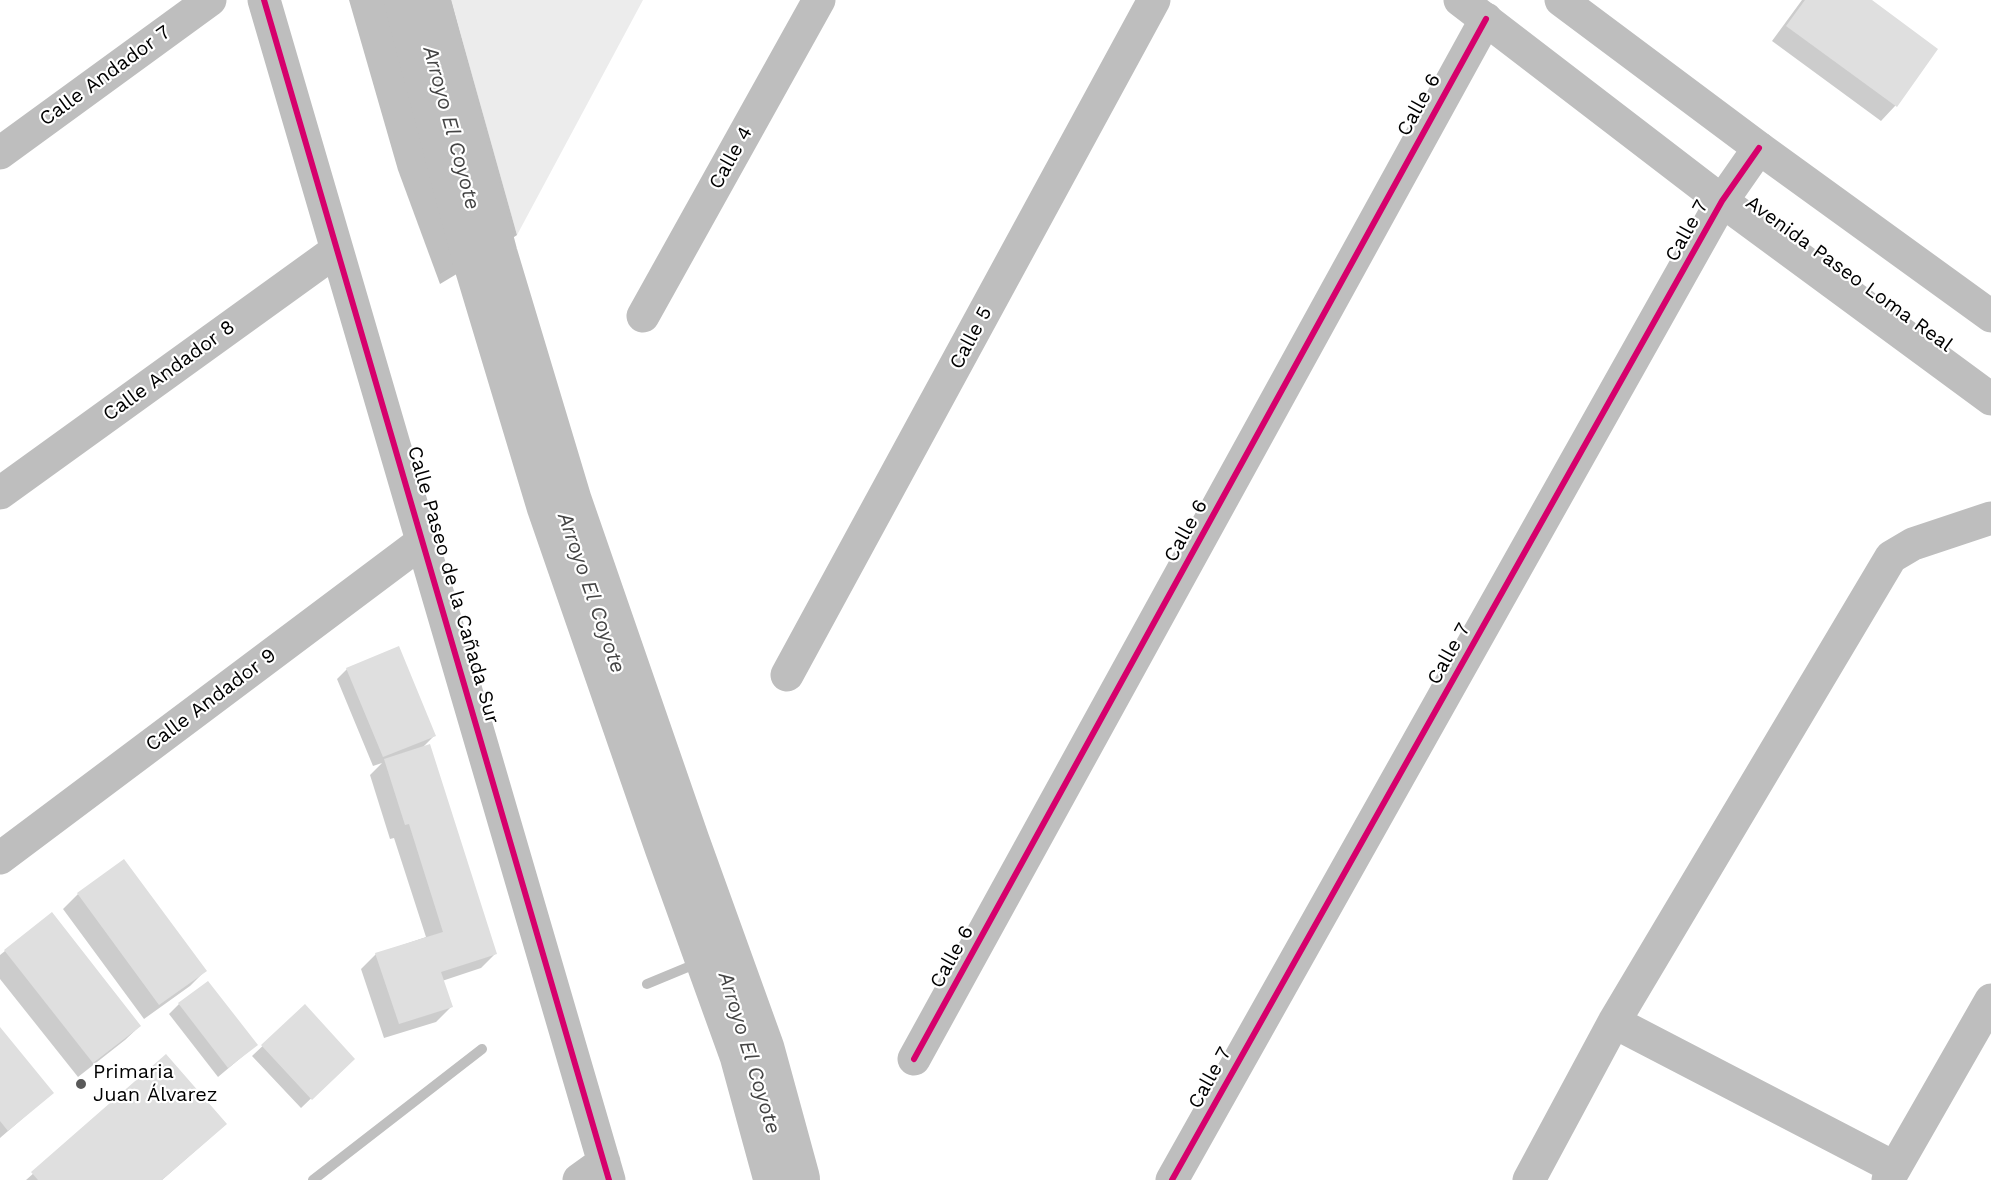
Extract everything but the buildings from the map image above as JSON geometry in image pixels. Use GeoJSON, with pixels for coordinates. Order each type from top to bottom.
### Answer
{"type":"FeatureCollection","features":[{"type":"Feature","properties":{"kind":"street","name":"Calle Andador 7"},"geometry":{"type":"LineString","coordinates":[[0,153],[210,0]]}},
{"type":"Feature","properties":{"kind":"street","name":"Calle Paseo de la Cañada Sur"},"geometry":{"type":"LineString","coordinates":[[264,0],[423,541],[597,1174]]}},
{"type":"Feature","properties":{"kind":"street","name":"Calle 4"},"geometry":{"type":"LineString","coordinates":[[644,316],[819,0]]}},
{"type":"Feature","properties":{"kind":"street","name":"Calle 5"},"geometry":{"type":"LineString","coordinates":[[787,675],[1154,0]]}},
{"type":"Feature","properties":{"kind":"street"},"geometry":{"type":"LineString","coordinates":[[1561,0],[1991,316]]}},
{"type":"Feature","properties":{"kind":"street","name":"Avenida Paseo Loma Real"},"geometry":{"type":"LineString","coordinates":[[1473,9],[1722,201],[1991,399]]}},
{"type":"Feature","properties":{"kind":"street","name":"Calle 6"},"geometry":{"type":"LineString","coordinates":[[914,1059],[1473,9]]}},
{"type":"Feature","properties":{"kind":"street","name":"Calle 7"},"geometry":{"type":"LineString","coordinates":[[1172,1180],[1722,201],[1759,147]]}},
{"type":"Feature","properties":{"kind":"street","name":"Calle Andador 8"},"geometry":{"type":"LineString","coordinates":[[0,493],[337,250]]}},
{"type":"Feature","properties":{"kind":"street"},"geometry":{"type":"LineString","coordinates":[[1529,1180],[1614,1022],[1891,557],[1913,544],[1991,518]]}},
{"type":"Feature","properties":{"kind":"street","name":"Calle Andador 9"},"geometry":{"type":"LineString","coordinates":[[0,858],[423,541]]}},
{"type":"Feature","properties":{"kind":"street"},"geometry":{"type":"LineString","coordinates":[[1614,1022],[1892,1174],[1991,1000]]}},
{"type":"Feature","properties":{"kind":"shaded area"},"geometry":{"type":"Polygon","coordinates":[[[451,0],[643,0],[517,235],[451,0]]]}},
{"type":"Feature","properties":{"kind":"water"},"geometry":{"type":"Polygon","coordinates":[[[349,0],[451,0],[517,235],[440,284],[398,170],[349,0]]]}},
{"type":"Feature","properties":{"kind":"waterway","name":"Arroyo El Coyote"},"geometry":{"type":"LineString","coordinates":[[417,0],[485,257],[559,503],[752,1052],[787,1180]]}},
{"type":"Feature","properties":{"kind":"waterway"},"geometry":{"type":"LineString","coordinates":[[647,984],[717,955]]}},
{"type":"Feature","properties":{"kind":"waterway"},"geometry":{"type":"LineString","coordinates":[[313,1180],[482,1049]]}},
{"type":"Feature","properties":{"kind":"cycle path"},"geometry":{"type":"LineString","coordinates":[[264,0],[609,1180]]}},
{"type":"Feature","properties":{"kind":"cycle path"},"geometry":{"type":"LineString","coordinates":[[914,1059],[1486,19]]}},
{"type":"Feature","properties":{"kind":"cycle path"},"geometry":{"type":"LineString","coordinates":[[1172,1180],[1722,201],[1759,148]]}},
{"type":"Feature","properties":{"kind":"place","name":"Primaria Juan Álvarez"},"geometry":{"type":"Point","coordinates":[81,1084]}}]}
